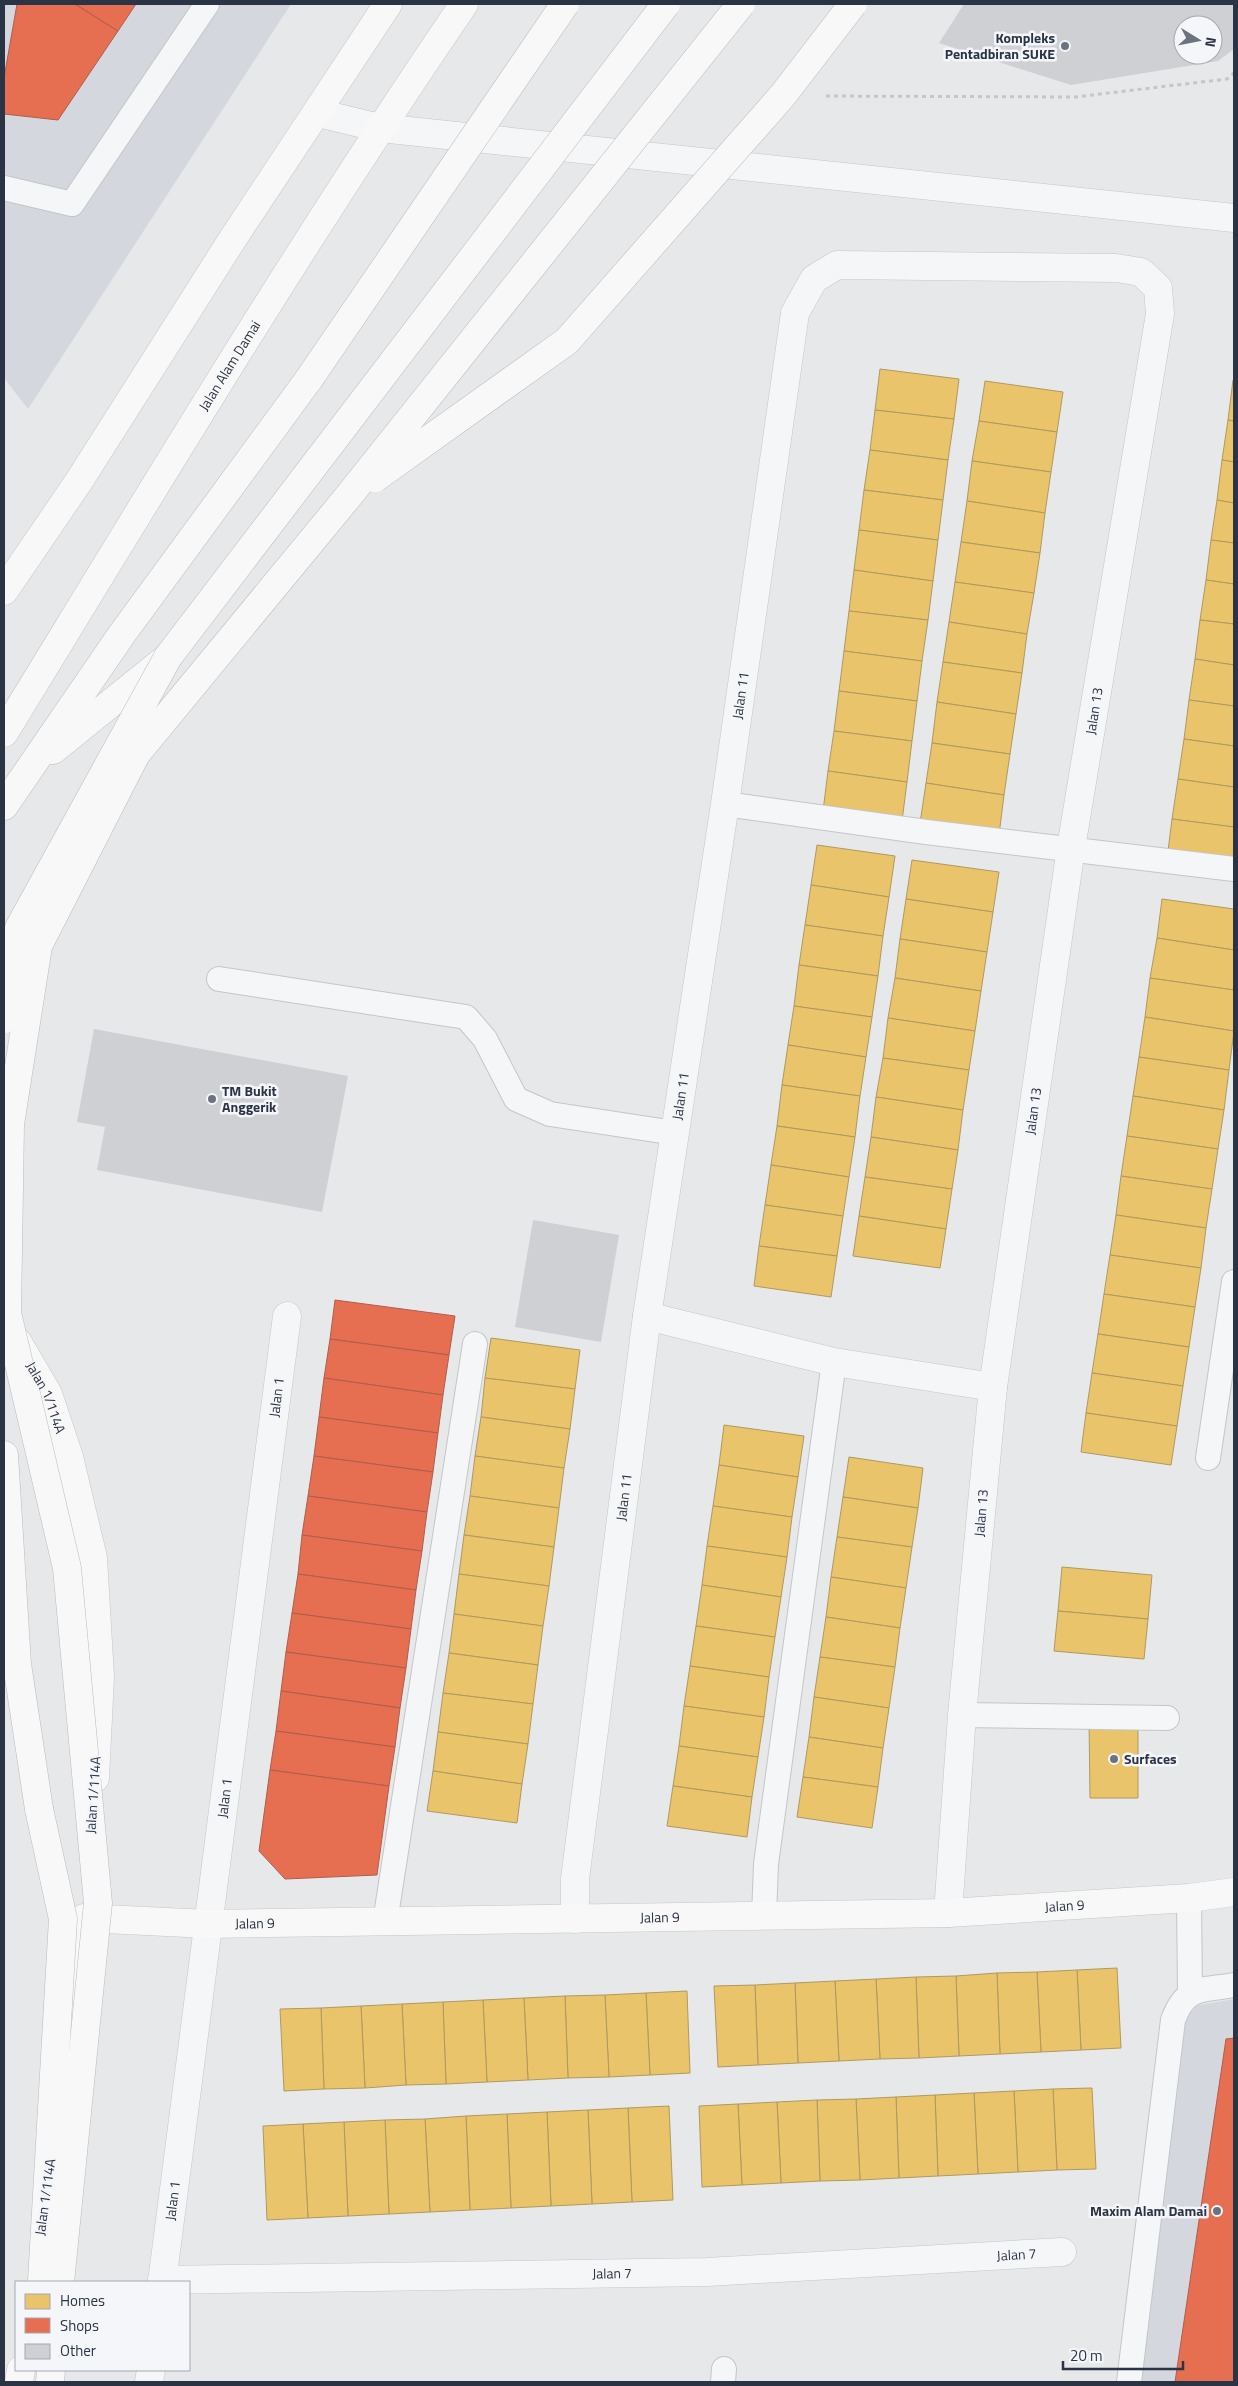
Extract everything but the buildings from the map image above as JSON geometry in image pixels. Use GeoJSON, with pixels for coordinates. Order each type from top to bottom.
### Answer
{"type":"FeatureCollection","features":[{"type":"Feature","properties":{"kind":"main road"},"geometry":{"type":"LineString","coordinates":[[4,591],[79,481],[232,240],[318,113],[388,4]]}},
{"type":"Feature","properties":{"kind":"main road","name":"Jalan Alam Damai"},"geometry":{"type":"LineString","coordinates":[[4,733],[212,393],[380,128],[464,4]]}},
{"type":"Feature","properties":{"kind":"main road"},"geometry":{"type":"LineString","coordinates":[[4,806],[122,634],[309,379],[565,4]]}},
{"type":"Feature","properties":{"kind":"main road"},"geometry":{"type":"LineString","coordinates":[[4,1019],[19,928],[168,657],[666,4]]}},
{"type":"Feature","properties":{"kind":"main road"},"geometry":{"type":"LineString","coordinates":[[60,2281],[98,1903],[67,1568],[5,1315],[10,1124],[38,946],[136,754],[347,498],[741,4]]}},
{"type":"Feature","properties":{"kind":"main road"},"geometry":{"type":"LineString","coordinates":[[347,498],[567,341],[783,95],[853,4]]}},
{"type":"Feature","properties":{"kind":"main road"},"geometry":{"type":"LineString","coordinates":[[4,791],[168,657]]}},
{"type":"Feature","properties":{"kind":"main road","name":"Jalan 1/114A"},"geometry":{"type":"LineString","coordinates":[[5,1315],[17,1341],[48,1394],[69,1457],[93,1558],[100,1677],[94,1791],[84,1918],[33,2281]]}},
{"type":"Feature","properties":{"kind":"main road"},"geometry":{"type":"LineString","coordinates":[[4,1455],[17,1664],[39,1809],[63,1919],[42,2281]]}},
{"type":"Feature","properties":{"kind":"main road"},"geometry":{"type":"LineString","coordinates":[[4,1612],[17,1664]]}},
{"type":"Feature","properties":{"kind":"main road","name":"Jalan 9"},"geometry":{"type":"LineString","coordinates":[[84,1918],[208,1924],[948,1913],[1189,1898],[1234,1892]]}},
{"type":"Feature","properties":{"kind":"street"},"geometry":{"type":"LineString","coordinates":[[318,113],[380,128],[1234,218]]}},
{"type":"Feature","properties":{"kind":"street","name":"Jalan 13"},"geometry":{"type":"LineString","coordinates":[[814,279],[837,265],[1116,268],[1141,272],[1158,288],[1160,314],[1071,848],[993,1387],[962,1715],[948,1913]]}},
{"type":"Feature","properties":{"kind":"street","name":"Jalan 11"},"geometry":{"type":"LineString","coordinates":[[575,1919],[575,1879],[647,1316],[725,804],[796,313],[814,279]]}},
{"type":"Feature","properties":{"kind":"street","name":"Jalan 1"},"geometry":{"type":"LineString","coordinates":[[162,2281],[287,1316]]}},
{"type":"Feature","properties":{"kind":"street"},"geometry":{"type":"LineString","coordinates":[[647,1316],[834,1362],[993,1387]]}},
{"type":"Feature","properties":{"kind":"street","name":"Jalan 7"},"geometry":{"type":"LineString","coordinates":[[162,2281],[707,2272],[1062,2252]]}},
{"type":"Feature","properties":{"kind":"lane"},"geometry":{"type":"LineString","coordinates":[[4,188],[72,204],[206,4]]}},
{"type":"Feature","properties":{"kind":"lane"},"geometry":{"type":"LineString","coordinates":[[725,804],[926,832],[1234,869]]}},
{"type":"Feature","properties":{"kind":"lane"},"geometry":{"type":"LineString","coordinates":[[219,979],[466,1017],[485,1039],[516,1099],[550,1114],[674,1132]]}},
{"type":"Feature","properties":{"kind":"lane"},"geometry":{"type":"LineString","coordinates":[[1208,1458],[1234,1282]]}},
{"type":"Feature","properties":{"kind":"lane"},"geometry":{"type":"LineString","coordinates":[[385,1922],[474,1344]]}},
{"type":"Feature","properties":{"kind":"lane"},"geometry":{"type":"LineString","coordinates":[[764,1916],[766,1864],[834,1362]]}},
{"type":"Feature","properties":{"kind":"lane"},"geometry":{"type":"LineString","coordinates":[[962,1715],[1167,1718]]}},
{"type":"Feature","properties":{"kind":"lane"},"geometry":{"type":"LineString","coordinates":[[1189,1898],[1190,1993]]}},
{"type":"Feature","properties":{"kind":"lane"},"geometry":{"type":"LineString","coordinates":[[1129,2382],[1173,2020],[1179,2002],[1190,1993],[1234,1985]]}},
{"type":"Feature","properties":{"kind":"path"},"geometry":{"type":"LineString","coordinates":[[783,95],[1075,98],[1227,79],[1234,73]]}},
{"type":"Feature","properties":{"kind":"shaded area"},"geometry":{"type":"Polygon","coordinates":[[[4,4],[291,4],[28,409],[4,378],[4,4]]]}},
{"type":"Feature","properties":{"kind":"shaded area","name":"Maxim Alam Damai"},"geometry":{"type":"Polygon","coordinates":[[[1234,1999],[1234,2382],[1137,2382],[1181,2029],[1189,2007],[1234,1999]]]}},
{"type":"Feature","properties":{"kind":"place","name":"Kompleks Pentadbiran SUKE"},"geometry":{"type":"Point","coordinates":[1065,46]}},
{"type":"Feature","properties":{"kind":"place","name":"TM Bukit Anggerik"},"geometry":{"type":"Point","coordinates":[212,1099]}},
{"type":"Feature","properties":{"kind":"place","name":"Surfaces"},"geometry":{"type":"Point","coordinates":[1114,1759]}},
{"type":"Feature","properties":{"kind":"place","name":"Maxim Alam Damai"},"geometry":{"type":"Point","coordinates":[1217,2211]}}]}
